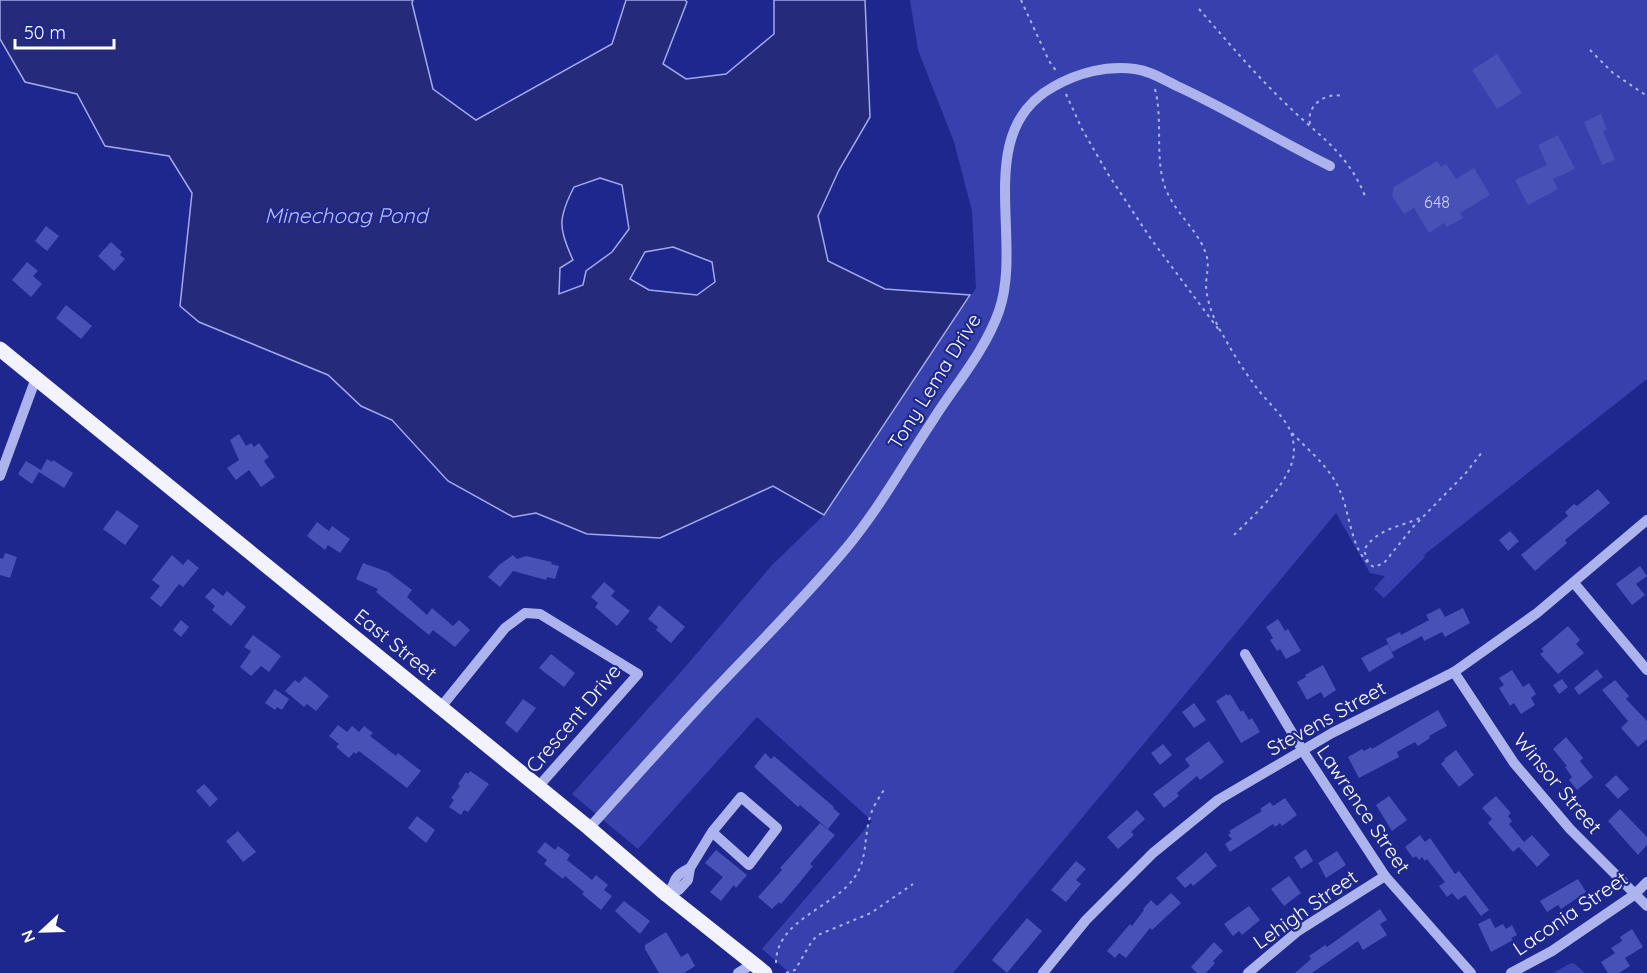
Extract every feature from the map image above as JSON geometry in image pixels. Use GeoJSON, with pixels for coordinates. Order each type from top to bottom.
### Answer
{"type":"FeatureCollection","features":[{"type":"Feature","properties":{"kind":"main road","name":"East Street"},"geometry":{"type":"LineString","coordinates":[[0,349],[669,893],[774,971]]}},
{"type":"Feature","properties":{"kind":"street","name":"Tony Lema Drive"},"geometry":{"type":"LineString","coordinates":[[590,828],[848,546],[877,506],[983,344],[999,311],[1005,275],[1005,193],[1009,141],[1023,114],[1049,88],[1082,74],[1118,68],[1151,73],[1209,101],[1330,166]]}},
{"type":"Feature","properties":{"kind":"street"},"geometry":{"type":"LineString","coordinates":[[0,476],[36,378]]}},
{"type":"Feature","properties":{"kind":"street","name":"Stevens Street"},"geometry":{"type":"LineString","coordinates":[[1043,973],[1086,920],[1154,853],[1218,800],[1342,728],[1454,672],[1537,613],[1647,520]]}},
{"type":"Feature","properties":{"kind":"street"},"geometry":{"type":"LineString","coordinates":[[1574,583],[1647,670]]}},
{"type":"Feature","properties":{"kind":"street","name":"Crescent Drive"},"geometry":{"type":"LineString","coordinates":[[441,707],[505,628],[525,613],[540,614],[638,674],[538,787]]}},
{"type":"Feature","properties":{"kind":"street","name":"Lawrence Street"},"geometry":{"type":"LineString","coordinates":[[1245,654],[1303,751],[1385,876],[1471,973]]}},
{"type":"Feature","properties":{"kind":"street","name":"Winsor Street"},"geometry":{"type":"LineString","coordinates":[[1454,672],[1514,763],[1570,829],[1647,906]]}},
{"type":"Feature","properties":{"kind":"street"},"geometry":{"type":"LineString","coordinates":[[669,893],[672,882],[680,873],[690,868],[712,832],[741,797],[777,828],[749,865],[712,832]]}},
{"type":"Feature","properties":{"kind":"street","name":"Lehigh Street"},"geometry":{"type":"LineString","coordinates":[[1248,973],[1298,930],[1385,876]]}},
{"type":"Feature","properties":{"kind":"street","name":"Laconia Street"},"geometry":{"type":"LineString","coordinates":[[1511,973],[1552,951],[1634,895],[1647,882]]}},
{"type":"Feature","properties":{"kind":"street"},"geometry":{"type":"LineString","coordinates":[[738,973],[774,971]]}},
{"type":"Feature","properties":{"kind":"path"},"geometry":{"type":"LineString","coordinates":[[1022,0],[1049,61],[1064,81],[1069,103],[1108,174],[1151,239],[1223,336],[1256,386],[1290,430],[1329,472],[1340,489],[1357,546],[1369,564],[1378,566],[1384,562],[1465,474],[1483,451]]}},
{"type":"Feature","properties":{"kind":"path"},"geometry":{"type":"LineString","coordinates":[[1199,9],[1284,103],[1336,149],[1349,165],[1365,196]]}},
{"type":"Feature","properties":{"kind":"path"},"geometry":{"type":"LineString","coordinates":[[1590,50],[1613,73],[1647,96]]}},
{"type":"Feature","properties":{"kind":"path"},"geometry":{"type":"LineString","coordinates":[[1151,73],[1160,117],[1161,172],[1164,185],[1207,256],[1206,287],[1223,336]]}},
{"type":"Feature","properties":{"kind":"path"},"geometry":{"type":"LineString","coordinates":[[1311,126],[1309,114],[1316,103],[1334,95],[1342,96]]}},
{"type":"Feature","properties":{"kind":"path"},"geometry":{"type":"LineString","coordinates":[[1233,536],[1276,490],[1291,464],[1294,453],[1290,430]]}},
{"type":"Feature","properties":{"kind":"path"},"geometry":{"type":"LineString","coordinates":[[1369,564],[1364,550],[1380,533],[1425,516]]}},
{"type":"Feature","properties":{"kind":"path"},"geometry":{"type":"LineString","coordinates":[[885,788],[869,820],[864,854],[855,877],[847,886],[786,934],[776,954],[774,971],[795,970],[818,935],[871,913],[913,884]]}},
{"type":"Feature","properties":{"kind":"shaded area"},"geometry":{"type":"Polygon","coordinates":[[[910,0],[1647,0],[1647,379],[1424,555],[1425,557],[1384,598],[1374,589],[1385,576],[1370,573],[1336,513],[953,973],[790,973],[762,949],[872,821],[757,717],[638,849],[572,794],[772,565],[824,515],[976,288],[972,211],[954,142],[918,50],[910,0]]]}},
{"type":"Feature","properties":{"kind":"shaded area"},"geometry":{"type":"Polygon","coordinates":[[[1571,963],[1585,973],[1553,973],[1571,963]]]}},
{"type":"Feature","properties":{"kind":"water","name":"Minechoag Pond"},"geometry":{"type":"Polygon","coordinates":[[[0,0],[413,0],[433,89],[476,120],[612,44],[626,0],[685,0],[687,2],[663,64],[686,79],[726,74],[774,34],[774,0],[865,0],[870,117],[839,170],[818,216],[828,261],[885,289],[970,295],[824,515],[773,486],[660,538],[587,534],[536,513],[513,517],[448,481],[392,420],[361,406],[328,375],[199,322],[180,306],[192,193],[169,156],[105,146],[77,94],[25,82],[0,39],[0,0]],[[600,178],[574,187],[565,207],[563,231],[573,260],[560,268],[559,294],[583,285],[586,271],[612,252],[629,229],[622,185],[600,178]],[[673,247],[645,252],[630,279],[649,290],[697,295],[715,282],[712,262],[673,247]]]}},
{"type":"Feature","properties":{"kind":"building"},"geometry":{"type":"Polygon","coordinates":[[[1497,54],[1522,93],[1497,109],[1472,70],[1497,54]]]}},
{"type":"Feature","properties":{"kind":"building"},"geometry":{"type":"Polygon","coordinates":[[[1601,114],[1607,130],[1603,131],[1615,160],[1602,165],[1584,122],[1601,114]]]}},
{"type":"Feature","properties":{"kind":"building"},"geometry":{"type":"Polygon","coordinates":[[[1558,135],[1575,169],[1553,179],[1558,189],[1528,205],[1515,180],[1547,165],[1538,145],[1558,135]]]}},
{"type":"Feature","properties":{"kind":"building"},"geometry":{"type":"Polygon","coordinates":[[[1437,161],[1441,167],[1446,164],[1456,179],[1474,168],[1490,195],[1460,213],[1463,218],[1447,227],[1444,223],[1429,233],[1414,208],[1404,214],[1392,196],[1394,187],[1437,161]]]}},
{"type":"Feature","properties":{"kind":"building"},"geometry":{"type":"Polygon","coordinates":[[[46,226],[59,236],[47,251],[35,241],[46,226]]]}},
{"type":"Feature","properties":{"kind":"building"},"geometry":{"type":"Polygon","coordinates":[[[111,242],[122,252],[120,255],[125,259],[114,271],[98,256],[111,242]]]}},
{"type":"Feature","properties":{"kind":"building"},"geometry":{"type":"Polygon","coordinates":[[[27,262],[38,271],[33,276],[42,284],[31,297],[12,280],[27,262]]]}},
{"type":"Feature","properties":{"kind":"building"},"geometry":{"type":"Polygon","coordinates":[[[66,305],[92,326],[81,339],[56,318],[66,305]]]}},
{"type":"Feature","properties":{"kind":"building"},"geometry":{"type":"Polygon","coordinates":[[[239,434],[246,446],[251,443],[254,447],[259,443],[269,457],[264,461],[275,477],[261,487],[249,470],[236,480],[227,468],[239,460],[230,440],[239,434]]]}},
{"type":"Feature","properties":{"kind":"building"},"geometry":{"type":"Polygon","coordinates":[[[47,459],[52,462],[53,460],[73,473],[64,488],[39,472],[32,484],[18,474],[26,461],[41,470],[47,459]]]}},
{"type":"Feature","properties":{"kind":"building"},"geometry":{"type":"Polygon","coordinates":[[[1598,489],[1610,503],[1565,540],[1567,543],[1535,571],[1521,555],[1568,516],[1565,512],[1574,504],[1577,506],[1598,489]]]}},
{"type":"Feature","properties":{"kind":"building"},"geometry":{"type":"Polygon","coordinates":[[[117,510],[139,526],[125,545],[103,529],[117,510]]]}},
{"type":"Feature","properties":{"kind":"building"},"geometry":{"type":"Polygon","coordinates":[[[317,522],[329,531],[332,526],[350,539],[340,553],[328,545],[325,550],[307,536],[317,522]]]}},
{"type":"Feature","properties":{"kind":"building"},"geometry":{"type":"Polygon","coordinates":[[[1510,531],[1519,541],[1508,551],[1499,540],[1510,531]]]}},
{"type":"Feature","properties":{"kind":"building"},"geometry":{"type":"Polygon","coordinates":[[[5,553],[17,557],[10,578],[0,575],[0,558],[3,559],[5,553]]]}},
{"type":"Feature","properties":{"kind":"building"},"geometry":{"type":"Polygon","coordinates":[[[172,555],[183,565],[188,559],[199,568],[183,587],[179,584],[161,607],[150,598],[160,586],[152,580],[172,555]]]}},
{"type":"Feature","properties":{"kind":"building"},"geometry":{"type":"Polygon","coordinates":[[[513,555],[517,559],[526,556],[559,566],[555,579],[547,577],[546,580],[513,571],[500,587],[488,577],[513,555]]]}},
{"type":"Feature","properties":{"kind":"building"},"geometry":{"type":"Polygon","coordinates":[[[363,563],[388,572],[412,590],[407,597],[427,615],[432,608],[453,626],[459,620],[470,630],[455,647],[433,630],[429,635],[376,592],[378,589],[356,579],[363,563]]]}},
{"type":"Feature","properties":{"kind":"building"},"geometry":{"type":"Polygon","coordinates":[[[1640,566],[1647,576],[1636,584],[1645,595],[1632,605],[1616,584],[1640,566]]]}},
{"type":"Feature","properties":{"kind":"building"},"geometry":{"type":"Polygon","coordinates":[[[604,582],[615,591],[611,596],[630,611],[617,626],[595,607],[598,603],[591,597],[604,582]]]}},
{"type":"Feature","properties":{"kind":"building"},"geometry":{"type":"Polygon","coordinates":[[[213,588],[223,596],[227,591],[246,607],[231,626],[212,610],[215,606],[205,597],[213,588]]]}},
{"type":"Feature","properties":{"kind":"building"},"geometry":{"type":"Polygon","coordinates":[[[659,605],[685,627],[671,643],[656,630],[658,627],[648,619],[659,605]]]}},
{"type":"Feature","properties":{"kind":"building"},"geometry":{"type":"Polygon","coordinates":[[[1440,608],[1445,617],[1463,608],[1470,623],[1445,637],[1442,632],[1424,641],[1422,636],[1392,652],[1386,639],[1400,632],[1401,635],[1429,620],[1426,615],[1440,608]]]}},
{"type":"Feature","properties":{"kind":"building"},"geometry":{"type":"Polygon","coordinates":[[[1278,619],[1285,631],[1288,629],[1301,651],[1286,659],[1280,649],[1277,651],[1270,640],[1273,638],[1266,627],[1278,619]]]}},
{"type":"Feature","properties":{"kind":"building"},"geometry":{"type":"Polygon","coordinates":[[[181,620],[189,627],[181,637],[173,630],[181,620]]]}},
{"type":"Feature","properties":{"kind":"building"},"geometry":{"type":"Polygon","coordinates":[[[1568,626],[1580,640],[1576,644],[1584,653],[1558,674],[1540,654],[1544,651],[1541,649],[1568,626]]]}},
{"type":"Feature","properties":{"kind":"building"},"geometry":{"type":"Polygon","coordinates":[[[253,635],[281,656],[269,672],[261,666],[251,676],[240,667],[251,651],[244,647],[253,635]]]}},
{"type":"Feature","properties":{"kind":"building"},"geometry":{"type":"Polygon","coordinates":[[[1388,644],[1394,657],[1369,672],[1361,658],[1388,644]]]}},
{"type":"Feature","properties":{"kind":"building"},"geometry":{"type":"Polygon","coordinates":[[[551,654],[575,673],[564,687],[539,668],[551,654]]]}},
{"type":"Feature","properties":{"kind":"building"},"geometry":{"type":"Polygon","coordinates":[[[1323,665],[1336,690],[1324,698],[1321,692],[1307,700],[1297,682],[1323,665]]]}},
{"type":"Feature","properties":{"kind":"building"},"geometry":{"type":"Polygon","coordinates":[[[1597,669],[1603,677],[1579,695],[1574,688],[1597,669]]]}},
{"type":"Feature","properties":{"kind":"building"},"geometry":{"type":"Polygon","coordinates":[[[1512,670],[1523,687],[1529,683],[1536,694],[1531,698],[1535,705],[1521,714],[1514,703],[1510,706],[1499,688],[1504,685],[1499,678],[1512,670]]]}},
{"type":"Feature","properties":{"kind":"building"},"geometry":{"type":"Polygon","coordinates":[[[305,676],[329,696],[316,711],[307,704],[304,707],[285,691],[295,680],[299,683],[305,676]]]}},
{"type":"Feature","properties":{"kind":"building"},"geometry":{"type":"Polygon","coordinates":[[[1562,679],[1568,687],[1559,694],[1553,685],[1562,679]]]}},
{"type":"Feature","properties":{"kind":"building"},"geometry":{"type":"Polygon","coordinates":[[[1615,680],[1629,696],[1626,699],[1647,721],[1647,739],[1638,747],[1621,728],[1628,721],[1602,690],[1615,680]]]}},
{"type":"Feature","properties":{"kind":"building"},"geometry":{"type":"Polygon","coordinates":[[[275,689],[289,699],[282,710],[277,707],[275,710],[265,703],[275,689]]]}},
{"type":"Feature","properties":{"kind":"building"},"geometry":{"type":"Polygon","coordinates":[[[1227,694],[1228,696],[1230,694],[1249,720],[1252,718],[1260,732],[1241,743],[1216,701],[1227,694]]]}},
{"type":"Feature","properties":{"kind":"building"},"geometry":{"type":"Polygon","coordinates":[[[523,699],[536,708],[517,733],[505,723],[523,699]]]}},
{"type":"Feature","properties":{"kind":"building"},"geometry":{"type":"Polygon","coordinates":[[[1194,703],[1206,720],[1194,728],[1182,712],[1194,703]]]}},
{"type":"Feature","properties":{"kind":"building"},"geometry":{"type":"Polygon","coordinates":[[[1438,710],[1447,726],[1429,736],[1430,738],[1418,746],[1415,742],[1397,752],[1399,757],[1359,778],[1348,757],[1362,749],[1364,751],[1371,747],[1372,749],[1438,710]]]}},
{"type":"Feature","properties":{"kind":"building"},"geometry":{"type":"Polygon","coordinates":[[[338,725],[347,732],[352,726],[359,732],[364,726],[373,733],[370,736],[396,756],[398,753],[421,771],[407,788],[359,751],[356,754],[354,752],[349,758],[336,747],[339,744],[329,736],[338,725]]]}},
{"type":"Feature","properties":{"kind":"building"},"geometry":{"type":"Polygon","coordinates":[[[1566,737],[1583,758],[1580,761],[1593,777],[1577,790],[1569,780],[1572,777],[1565,767],[1567,766],[1553,749],[1566,737]]]}},
{"type":"Feature","properties":{"kind":"building"},"geometry":{"type":"Polygon","coordinates":[[[1209,741],[1224,762],[1200,780],[1197,776],[1177,793],[1179,796],[1164,808],[1153,794],[1190,766],[1185,759],[1209,741]]]}},
{"type":"Feature","properties":{"kind":"building"},"geometry":{"type":"Polygon","coordinates":[[[1163,744],[1172,755],[1160,765],[1151,753],[1163,744]]]}},
{"type":"Feature","properties":{"kind":"building"},"geometry":{"type":"Polygon","coordinates":[[[1456,750],[1474,775],[1459,787],[1441,764],[1456,750]]]}},
{"type":"Feature","properties":{"kind":"building"},"geometry":{"type":"Polygon","coordinates":[[[765,753],[771,759],[774,756],[840,814],[828,829],[800,805],[798,807],[754,767],[765,753]]]}},
{"type":"Feature","properties":{"kind":"building"},"geometry":{"type":"Polygon","coordinates":[[[470,771],[489,784],[468,812],[464,810],[461,815],[449,807],[454,800],[451,798],[460,786],[458,784],[466,772],[468,774],[470,771]]]}},
{"type":"Feature","properties":{"kind":"building"},"geometry":{"type":"Polygon","coordinates":[[[1616,775],[1629,789],[1618,799],[1605,785],[1616,775]]]}},
{"type":"Feature","properties":{"kind":"building"},"geometry":{"type":"Polygon","coordinates":[[[204,784],[218,799],[210,807],[196,791],[204,784]]]}},
{"type":"Feature","properties":{"kind":"building"},"geometry":{"type":"Polygon","coordinates":[[[1389,796],[1407,820],[1392,831],[1376,805],[1389,796]]]}},
{"type":"Feature","properties":{"kind":"building"},"geometry":{"type":"Polygon","coordinates":[[[1496,796],[1511,813],[1508,816],[1512,821],[1509,824],[1524,842],[1532,835],[1550,855],[1537,867],[1519,847],[1513,852],[1488,823],[1492,819],[1482,808],[1496,796]]]}},
{"type":"Feature","properties":{"kind":"building"},"geometry":{"type":"Polygon","coordinates":[[[1285,798],[1297,815],[1282,826],[1280,823],[1275,827],[1273,824],[1230,852],[1225,844],[1232,839],[1228,835],[1231,833],[1229,831],[1262,811],[1260,809],[1270,802],[1273,806],[1285,798]]]}},
{"type":"Feature","properties":{"kind":"building"},"geometry":{"type":"Polygon","coordinates":[[[1620,809],[1647,837],[1647,845],[1638,855],[1608,821],[1620,809]]]}},
{"type":"Feature","properties":{"kind":"building"},"geometry":{"type":"Polygon","coordinates":[[[1137,810],[1145,819],[1131,832],[1134,835],[1118,849],[1107,837],[1137,810]]]}},
{"type":"Feature","properties":{"kind":"building"},"geometry":{"type":"Polygon","coordinates":[[[417,816],[435,830],[426,843],[408,828],[417,816]]]}},
{"type":"Feature","properties":{"kind":"building"},"geometry":{"type":"Polygon","coordinates":[[[820,823],[835,835],[810,864],[813,866],[800,882],[781,904],[779,902],[772,909],[758,897],[820,823]]]}},
{"type":"Feature","properties":{"kind":"building"},"geometry":{"type":"Polygon","coordinates":[[[238,831],[256,852],[243,862],[226,841],[238,831]]]}},
{"type":"Feature","properties":{"kind":"building"},"geometry":{"type":"Polygon","coordinates":[[[1420,835],[1425,842],[1430,838],[1455,874],[1459,871],[1489,910],[1481,916],[1465,895],[1458,900],[1452,893],[1447,897],[1439,886],[1445,882],[1427,859],[1425,861],[1422,857],[1419,860],[1416,856],[1413,858],[1405,847],[1420,835]]]}},
{"type":"Feature","properties":{"kind":"building"},"geometry":{"type":"Polygon","coordinates":[[[545,842],[555,850],[558,846],[570,855],[567,860],[592,880],[596,875],[608,885],[604,890],[612,896],[601,910],[565,876],[563,879],[544,864],[547,860],[537,852],[545,842]]]}},
{"type":"Feature","properties":{"kind":"building"},"geometry":{"type":"Polygon","coordinates":[[[1306,849],[1313,861],[1301,869],[1294,857],[1306,849]]]}},
{"type":"Feature","properties":{"kind":"building"},"geometry":{"type":"Polygon","coordinates":[[[716,850],[747,875],[736,888],[734,885],[721,901],[710,892],[723,877],[705,863],[716,850]]]}},
{"type":"Feature","properties":{"kind":"building"},"geometry":{"type":"Polygon","coordinates":[[[1337,851],[1346,865],[1326,878],[1318,863],[1337,851]]]}},
{"type":"Feature","properties":{"kind":"building"},"geometry":{"type":"Polygon","coordinates":[[[1206,852],[1217,866],[1193,886],[1191,883],[1185,888],[1176,878],[1206,852]]]}},
{"type":"Feature","properties":{"kind":"building"},"geometry":{"type":"Polygon","coordinates":[[[1076,861],[1086,869],[1076,880],[1081,884],[1066,902],[1051,890],[1076,861]]]}},
{"type":"Feature","properties":{"kind":"building"},"geometry":{"type":"Polygon","coordinates":[[[1289,876],[1301,893],[1284,906],[1271,889],[1289,876]]]}},
{"type":"Feature","properties":{"kind":"building"},"geometry":{"type":"Polygon","coordinates":[[[1578,879],[1586,892],[1561,909],[1558,905],[1547,912],[1540,901],[1578,879]]]}},
{"type":"Feature","properties":{"kind":"building"},"geometry":{"type":"Polygon","coordinates":[[[1171,893],[1181,903],[1152,930],[1150,928],[1126,958],[1119,953],[1115,958],[1107,951],[1130,924],[1132,926],[1151,900],[1157,906],[1171,893]]]}},
{"type":"Feature","properties":{"kind":"building"},"geometry":{"type":"Polygon","coordinates":[[[624,901],[650,921],[640,934],[615,911],[624,901]]]}},
{"type":"Feature","properties":{"kind":"building"},"geometry":{"type":"Polygon","coordinates":[[[1249,906],[1260,920],[1242,935],[1239,931],[1233,936],[1224,924],[1249,906]]]}},
{"type":"Feature","properties":{"kind":"building"},"geometry":{"type":"Polygon","coordinates":[[[1380,909],[1387,920],[1380,924],[1387,935],[1363,950],[1358,941],[1312,973],[1295,973],[1311,959],[1309,956],[1325,945],[1327,947],[1380,909]]]}},
{"type":"Feature","properties":{"kind":"building"},"geometry":{"type":"Polygon","coordinates":[[[1027,918],[1042,931],[1007,973],[992,960],[1027,918]]]}},
{"type":"Feature","properties":{"kind":"building"},"geometry":{"type":"Polygon","coordinates":[[[1490,918],[1495,928],[1503,924],[1506,929],[1512,925],[1517,935],[1511,938],[1513,940],[1491,952],[1478,924],[1490,918]]]}},
{"type":"Feature","properties":{"kind":"building"},"geometry":{"type":"Polygon","coordinates":[[[1632,929],[1643,947],[1625,958],[1630,966],[1619,973],[1608,973],[1601,962],[1615,953],[1611,948],[1622,941],[1620,937],[1632,929]]]}},
{"type":"Feature","properties":{"kind":"building"},"geometry":{"type":"Polygon","coordinates":[[[666,932],[681,957],[688,953],[695,966],[684,973],[659,973],[645,949],[645,945],[666,932]]]}},
{"type":"Feature","properties":{"kind":"building"},"geometry":{"type":"Polygon","coordinates":[[[1214,942],[1223,951],[1206,973],[1197,973],[1191,967],[1214,942]]]}}]}
